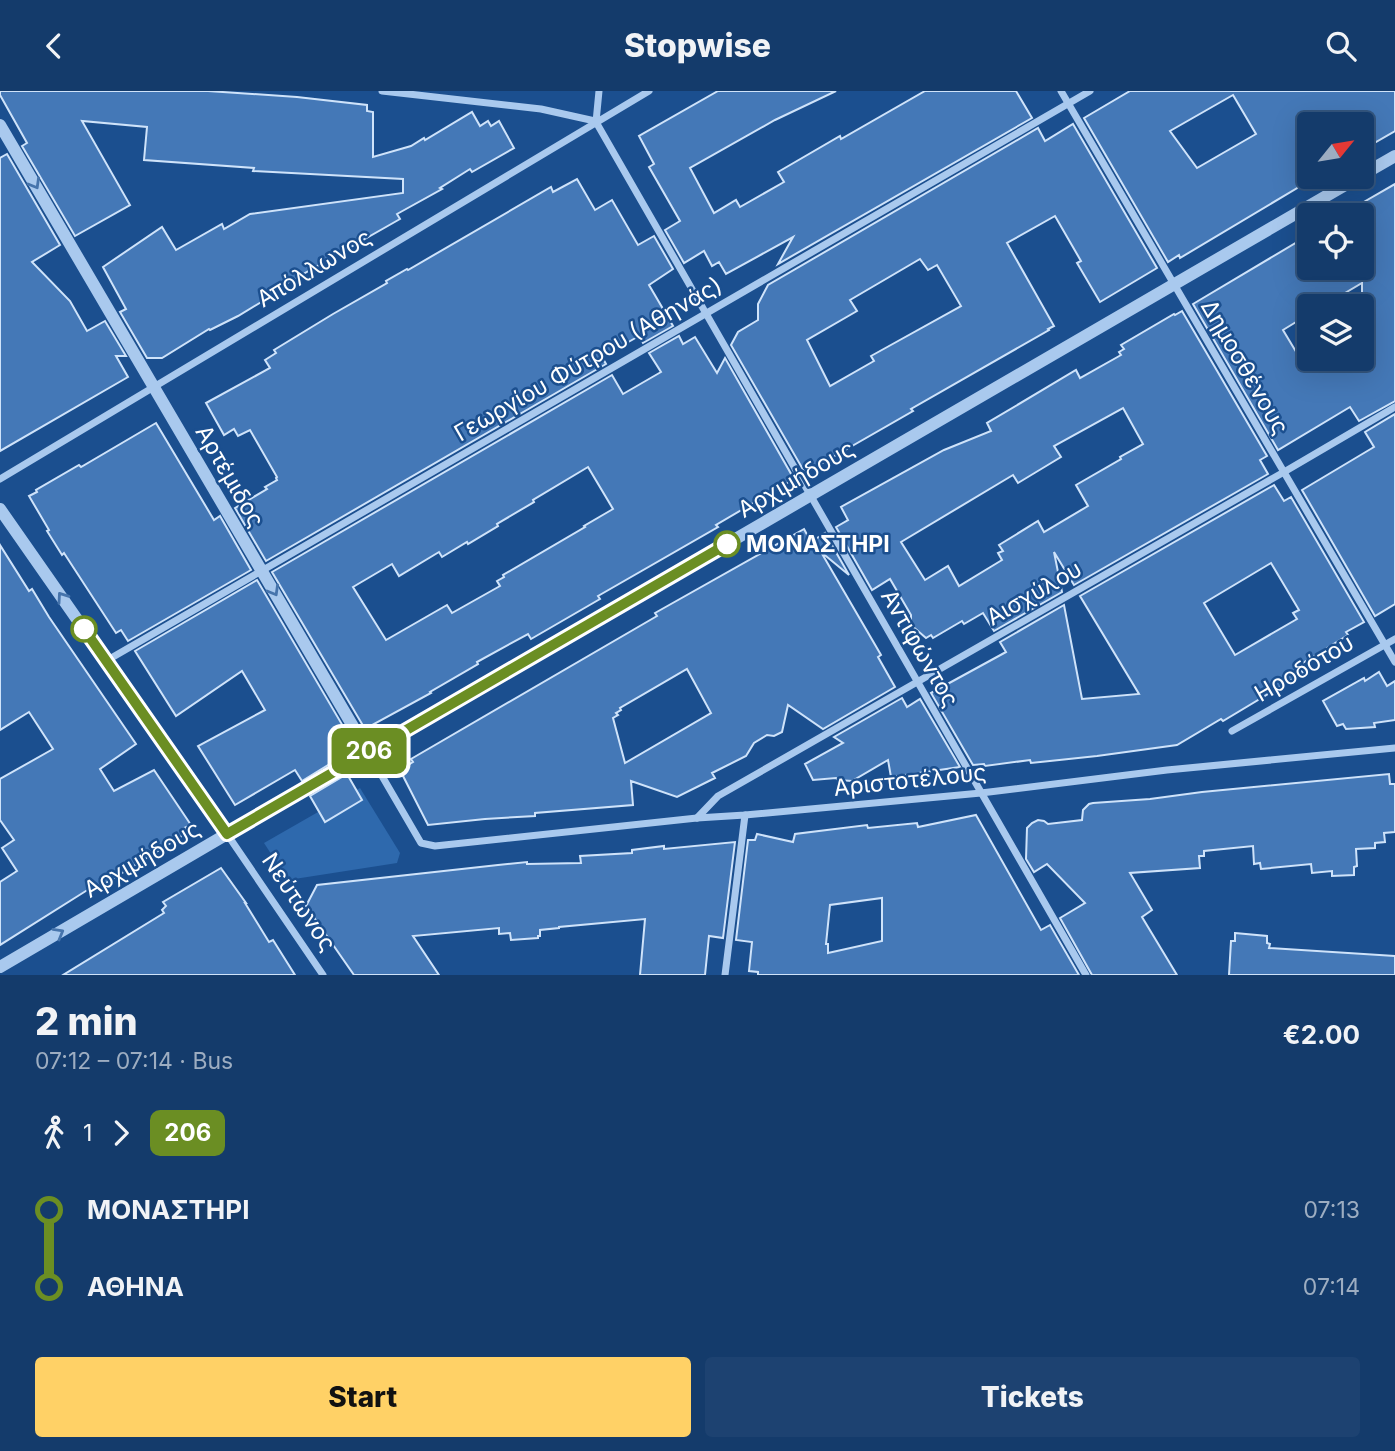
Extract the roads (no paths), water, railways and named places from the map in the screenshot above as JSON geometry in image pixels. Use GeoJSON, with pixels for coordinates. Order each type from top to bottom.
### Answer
{"type":"FeatureCollection","features":[{"type":"Feature","properties":{"kind":"street"},"geometry":{"type":"LineString","coordinates":[[382,91],[541,109],[596,122],[599,91]]}},
{"type":"Feature","properties":{"kind":"street","name":"Απόλλωνος"},"geometry":{"type":"LineString","coordinates":[[0,479],[649,91]]}},
{"type":"Feature","properties":{"kind":"street","name":"Δημοσθένους"},"geometry":{"type":"LineString","coordinates":[[1062,91],[1395,662]]}},
{"type":"Feature","properties":{"kind":"street","name":"Γεωργίου Φύτρου (Αθηνάς)"},"geometry":{"type":"LineString","coordinates":[[106,661],[1090,91]]}},
{"type":"Feature","properties":{"kind":"street","name":"Αντιφώντος"},"geometry":{"type":"LineString","coordinates":[[596,122],[1086,975]]}},
{"type":"Feature","properties":{"kind":"street","name":"Αρτέμιδος"},"geometry":{"type":"LineString","coordinates":[[0,125],[421,843],[428,844]]}},
{"type":"Feature","properties":{"kind":"street","name":"Αρχιμήδους"},"geometry":{"type":"LineString","coordinates":[[1374,168],[1395,156]]}},
{"type":"Feature","properties":{"kind":"street","name":"Αρχιμήδους"},"geometry":{"type":"LineString","coordinates":[[0,967],[1337,189]]}},
{"type":"Feature","properties":{"kind":"street","name":"Αισχύλου"},"geometry":{"type":"LineString","coordinates":[[697,818],[718,796],[1395,407]]}},
{"type":"Feature","properties":{"kind":"street","name":"Νεύτωνος"},"geometry":{"type":"LineString","coordinates":[[0,509],[323,975]]}},
{"type":"Feature","properties":{"kind":"street","name":"Ηροδότου"},"geometry":{"type":"LineString","coordinates":[[1232,731],[1395,639]]}},
{"type":"Feature","properties":{"kind":"street","name":"Αριστοτέλους"},"geometry":{"type":"LineString","coordinates":[[428,844],[435,846],[697,818],[981,793],[1167,770],[1395,748]]}},
{"type":"Feature","properties":{"kind":"street"},"geometry":{"type":"LineString","coordinates":[[725,975],[745,815]]}},
{"type":"Feature","properties":{"kind":"place","name":"ΜΟΝΑΣΤΗΡΙ"},"geometry":{"type":"Point","coordinates":[727,544]}}]}
